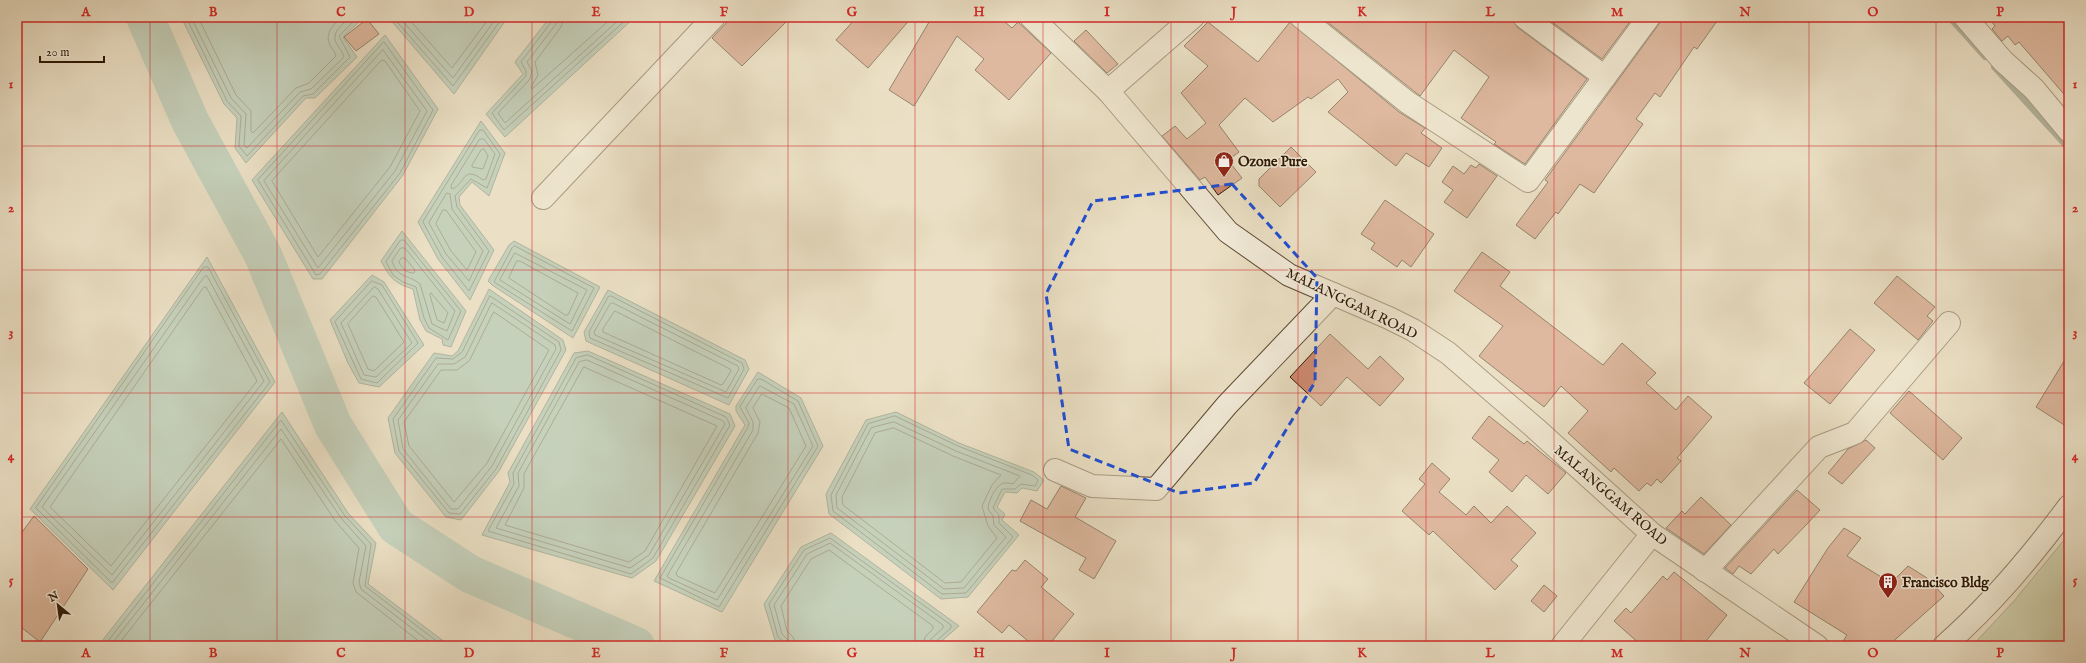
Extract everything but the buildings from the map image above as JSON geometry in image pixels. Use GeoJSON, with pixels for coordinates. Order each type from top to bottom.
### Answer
{"type":"FeatureCollection","features":[{"type":"Feature","properties":{"kind":"street"},"geometry":{"type":"LineString","coordinates":[[543,198],[714,17]]}},
{"type":"Feature","properties":{"kind":"street","name":"MALANGGAM ROAD"},"geometry":{"type":"LineString","coordinates":[[1031,17],[1108,91],[1228,232],[1289,275],[1395,321],[1448,353],[1535,428],[1652,534],[1705,572],[1817,646]]}},
{"type":"Feature","properties":{"kind":"street"},"geometry":{"type":"LineString","coordinates":[[1108,91],[1193,17]]}},
{"type":"Feature","properties":{"kind":"street"},"geometry":{"type":"LineString","coordinates":[[1301,17],[1407,102],[1528,180],[1649,17]]}},
{"type":"Feature","properties":{"kind":"street"},"geometry":{"type":"LineString","coordinates":[[1524,17],[1605,77]]}},
{"type":"Feature","properties":{"kind":"street"},"geometry":{"type":"LineString","coordinates":[[1965,17],[2003,61],[2034,89],[2069,131]]}},
{"type":"Feature","properties":{"kind":"street"},"geometry":{"type":"LineString","coordinates":[[1055,470],[1092,486],[1156,489],[1227,405],[1333,294]]}},
{"type":"Feature","properties":{"kind":"street"},"geometry":{"type":"LineString","coordinates":[[1705,572],[1819,447],[1855,433],[1949,323]]}},
{"type":"Feature","properties":{"kind":"street"},"geometry":{"type":"LineString","coordinates":[[1944,646],[1969,624],[2000,592],[2037,549],[2069,506]]}},
{"type":"Feature","properties":{"kind":"street"},"geometry":{"type":"LineString","coordinates":[[1562,646],[1652,534]]}},
{"type":"Feature","properties":{"kind":"highlighted area"},"geometry":{"type":"Polygon","coordinates":[[[1232,184],[1317,278],[1315,382],[1254,483],[1179,493],[1069,449],[1046,294],[1093,201],[1232,184]]]}},
{"type":"Feature","properties":{"kind":"shaded area"},"geometry":{"type":"Polygon","coordinates":[[[2069,534],[2069,646],[1972,646],[2014,601],[2069,534]]]}},
{"type":"Feature","properties":{"kind":"water"},"geometry":{"type":"Polygon","coordinates":[[[181,17],[364,17],[343,37],[357,57],[315,98],[306,98],[246,163],[235,148],[237,118],[224,104],[181,17]]]}},
{"type":"Feature","properties":{"kind":"water"},"geometry":{"type":"Polygon","coordinates":[[[388,17],[508,17],[454,94],[388,17]]]}},
{"type":"Feature","properties":{"kind":"water"},"geometry":{"type":"Polygon","coordinates":[[[550,17],[635,17],[505,137],[486,114],[523,74],[515,62],[550,17]]]}},
{"type":"Feature","properties":{"kind":"water"},"geometry":{"type":"Polygon","coordinates":[[[385,35],[438,109],[403,175],[322,279],[313,279],[252,180],[385,35]]]}},
{"type":"Feature","properties":{"kind":"water"},"geometry":{"type":"Polygon","coordinates":[[[481,121],[505,153],[489,196],[472,182],[459,197],[460,205],[494,250],[470,300],[438,259],[418,222],[481,121]]]}},
{"type":"Feature","properties":{"kind":"water"},"geometry":{"type":"Polygon","coordinates":[[[402,231],[466,311],[451,347],[443,345],[442,339],[426,331],[420,320],[413,289],[393,279],[381,261],[402,231]]]}},
{"type":"Feature","properties":{"kind":"water"},"geometry":{"type":"Polygon","coordinates":[[[514,241],[600,287],[573,338],[488,281],[509,245],[514,241]]]}},
{"type":"Feature","properties":{"kind":"water"},"geometry":{"type":"Polygon","coordinates":[[[207,257],[275,382],[113,590],[30,509],[207,257]]]}},
{"type":"Feature","properties":{"kind":"water"},"geometry":{"type":"Polygon","coordinates":[[[372,275],[384,282],[424,345],[379,387],[359,383],[348,363],[330,320],[372,275]]]}},
{"type":"Feature","properties":{"kind":"water"},"geometry":{"type":"Polygon","coordinates":[[[489,289],[563,340],[566,350],[499,471],[461,520],[446,517],[395,453],[388,418],[434,353],[452,356],[458,351],[489,289]]]}},
{"type":"Feature","properties":{"kind":"water"},"geometry":{"type":"Polygon","coordinates":[[[608,290],[745,360],[749,369],[729,405],[586,341],[584,332],[608,290]]]}},
{"type":"Feature","properties":{"kind":"water"},"geometry":{"type":"Polygon","coordinates":[[[588,351],[730,414],[735,426],[656,561],[632,578],[482,535],[510,482],[508,473],[574,353],[588,351]]]}},
{"type":"Feature","properties":{"kind":"water"},"geometry":{"type":"Polygon","coordinates":[[[758,372],[801,398],[823,446],[722,612],[654,581],[745,425],[736,411],[736,406],[758,372]]]}},
{"type":"Feature","properties":{"kind":"water"},"geometry":{"type":"Polygon","coordinates":[[[282,412],[348,513],[376,543],[368,584],[450,646],[98,646],[282,412]]]}},
{"type":"Feature","properties":{"kind":"water"},"geometry":{"type":"Polygon","coordinates":[[[896,412],[959,443],[1034,472],[1044,480],[1037,491],[1022,488],[1017,493],[1005,492],[997,507],[1005,514],[1002,520],[1019,535],[968,597],[941,599],[829,514],[826,494],[866,420],[896,412]]]}},
{"type":"Feature","properties":{"kind":"water"},"geometry":{"type":"Polygon","coordinates":[[[831,533],[959,626],[936,646],[783,646],[775,640],[764,604],[801,547],[831,533]]]}},
{"type":"Feature","properties":{"kind":"waterway"},"geometry":{"type":"LineString","coordinates":[[145,17],[190,121],[263,255],[333,425],[396,526],[470,574],[636,646]]}},
{"type":"Feature","properties":{"kind":"waterway"},"geometry":{"type":"LineString","coordinates":[[1949,17],[1985,57]]}},
{"type":"Feature","properties":{"kind":"waterway"},"geometry":{"type":"LineString","coordinates":[[1994,67],[2069,149]]}},
{"type":"Feature","properties":{"kind":"place","name":"Ozone Pure"},"geometry":{"type":"Point","coordinates":[1224,178]}},
{"type":"Feature","properties":{"kind":"place","name":"Francisco Bldg"},"geometry":{"type":"Point","coordinates":[1888,599]}}]}
